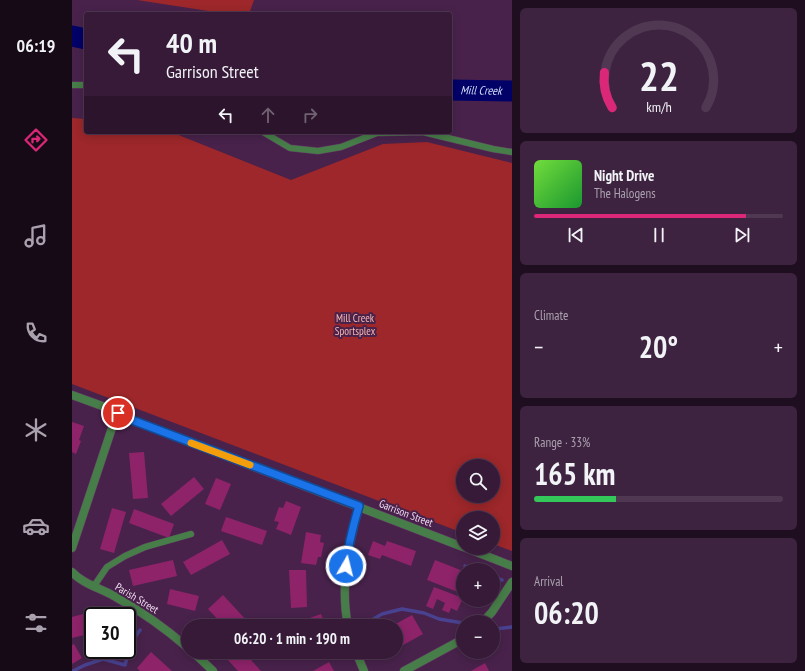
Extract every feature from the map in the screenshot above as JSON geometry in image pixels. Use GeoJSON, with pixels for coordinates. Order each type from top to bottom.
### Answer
{"type":"FeatureCollection","features":[{"type":"Feature","properties":{"kind":"street","name":"Garrison Street"},"geometry":{"type":"LineString","coordinates":[[72,395],[132,420],[456,544]]}},
{"type":"Feature","properties":{"kind":"street"},"geometry":{"type":"LineString","coordinates":[[72,548],[118,413]]}},
{"type":"Feature","properties":{"kind":"street"},"geometry":{"type":"LineString","coordinates":[[347,619],[345,603],[345,579],[348,554],[359,506]]}},
{"type":"Feature","properties":{"kind":"street"},"geometry":{"type":"LineString","coordinates":[[484,555],[512,566]]}},
{"type":"Feature","properties":{"kind":"street","name":"Parish Street"},"geometry":{"type":"LineString","coordinates":[[72,572],[77,577],[135,608],[181,642]]}},
{"type":"Feature","properties":{"kind":"street"},"geometry":{"type":"LineString","coordinates":[[489,615],[512,582]]}},
{"type":"Feature","properties":{"kind":"street"},"geometry":{"type":"LineString","coordinates":[[404,671],[456,643]]}},
{"type":"Feature","properties":{"kind":"street"},"geometry":{"type":"LineString","coordinates":[[200,659],[213,671]]}},
{"type":"Feature","properties":{"kind":"street"},"geometry":{"type":"LineString","coordinates":[[359,659],[364,671]]}},
{"type":"Feature","properties":{"kind":"lane"},"geometry":{"type":"LineString","coordinates":[[72,85],[84,85]]}},
{"type":"Feature","properties":{"kind":"lane"},"geometry":{"type":"LineString","coordinates":[[266,134],[290,148],[318,151],[341,147],[374,134]]}},
{"type":"Feature","properties":{"kind":"lane"},"geometry":{"type":"LineString","coordinates":[[431,134],[493,149],[512,152]]}},
{"type":"Feature","properties":{"kind":"lane"},"geometry":{"type":"LineString","coordinates":[[94,586],[107,568],[125,556],[145,547],[191,534]]}},
{"type":"Feature","properties":{"kind":"green space"},"geometry":{"type":"Polygon","coordinates":[[[137,0],[254,0],[250,12],[215,12],[137,0]]]}},
{"type":"Feature","properties":{"kind":"green space","name":"Mill Creek Sportsplex"},"geometry":{"type":"Polygon","coordinates":[[[72,118],[84,119],[84,134],[176,134],[291,180],[383,144],[427,142],[512,163],[512,551],[500,547],[500,511],[456,511],[456,530],[72,384],[72,118]]]}},
{"type":"Feature","properties":{"kind":"building"},"geometry":{"type":"Polygon","coordinates":[[[72,422],[84,426],[79,440],[81,441],[76,454],[72,452],[72,422]]]}},
{"type":"Feature","properties":{"kind":"building"},"geometry":{"type":"Polygon","coordinates":[[[144,452],[148,498],[133,499],[129,453],[144,452]]]}},
{"type":"Feature","properties":{"kind":"building"},"geometry":{"type":"Polygon","coordinates":[[[194,477],[204,489],[171,516],[161,504],[194,477]]]}},
{"type":"Feature","properties":{"kind":"building"},"geometry":{"type":"Polygon","coordinates":[[[216,478],[231,484],[220,510],[205,504],[216,478]]]}},
{"type":"Feature","properties":{"kind":"building"},"geometry":{"type":"Polygon","coordinates":[[[286,501],[301,507],[291,535],[276,529],[279,522],[274,521],[279,507],[283,508],[286,501]]]}},
{"type":"Feature","properties":{"kind":"building"},"geometry":{"type":"Polygon","coordinates":[[[112,508],[126,512],[114,553],[100,549],[112,508]]]}},
{"type":"Feature","properties":{"kind":"building"},"geometry":{"type":"Polygon","coordinates":[[[134,509],[174,524],[169,538],[129,523],[134,509]]]}},
{"type":"Feature","properties":{"kind":"building"},"geometry":{"type":"Polygon","coordinates":[[[226,517],[267,531],[262,545],[221,531],[226,517]]]}},
{"type":"Feature","properties":{"kind":"building"},"geometry":{"type":"Polygon","coordinates":[[[306,532],[321,535],[320,542],[324,543],[321,557],[318,557],[316,565],[301,563],[306,532]]]}},
{"type":"Feature","properties":{"kind":"building"},"geometry":{"type":"Polygon","coordinates":[[[222,540],[230,554],[191,575],[183,562],[222,540]]]}},
{"type":"Feature","properties":{"kind":"building"},"geometry":{"type":"Polygon","coordinates":[[[373,541],[385,546],[387,541],[416,551],[411,566],[382,555],[380,559],[368,555],[373,541]]]}},
{"type":"Feature","properties":{"kind":"building"},"geometry":{"type":"Polygon","coordinates":[[[173,560],[177,576],[133,586],[129,570],[173,560]]]}},
{"type":"Feature","properties":{"kind":"building"},"geometry":{"type":"Polygon","coordinates":[[[435,560],[456,568],[456,591],[427,580],[435,560]]]}},
{"type":"Feature","properties":{"kind":"building"},"geometry":{"type":"Polygon","coordinates":[[[289,570],[306,570],[307,607],[291,608],[289,570]]]}},
{"type":"Feature","properties":{"kind":"building"},"geometry":{"type":"Polygon","coordinates":[[[434,587],[456,595],[456,607],[459,607],[457,611],[451,608],[449,613],[442,610],[445,603],[437,599],[433,609],[426,606],[434,587]]]}},
{"type":"Feature","properties":{"kind":"building"},"geometry":{"type":"Polygon","coordinates":[[[170,589],[199,596],[195,611],[167,604],[170,589]]]}},
{"type":"Feature","properties":{"kind":"building"},"geometry":{"type":"Polygon","coordinates":[[[223,595],[245,619],[217,619],[208,609],[223,595]]]}},
{"type":"Feature","properties":{"kind":"building"},"geometry":{"type":"Polygon","coordinates":[[[83,614],[84,635],[72,638],[72,617],[83,614]]]}},
{"type":"Feature","properties":{"kind":"building"},"geometry":{"type":"Polygon","coordinates":[[[321,614],[323,619],[307,619],[321,614]]]}},
{"type":"Feature","properties":{"kind":"building"},"geometry":{"type":"Polygon","coordinates":[[[412,615],[423,634],[403,645],[403,620],[412,615]]]}},
{"type":"Feature","properties":{"kind":"building"},"geometry":{"type":"Polygon","coordinates":[[[74,644],[82,658],[72,664],[72,645],[74,644]]]}},
{"type":"Feature","properties":{"kind":"building"},"geometry":{"type":"Polygon","coordinates":[[[151,652],[172,671],[140,671],[137,668],[151,652]]]}},
{"type":"Feature","properties":{"kind":"building"},"geometry":{"type":"Polygon","coordinates":[[[227,659],[250,659],[261,671],[238,671],[227,659]]]}},
{"type":"Feature","properties":{"kind":"building"},"geometry":{"type":"Polygon","coordinates":[[[329,662],[334,671],[313,671],[329,662]]]}},
{"type":"Feature","properties":{"kind":"building"},"geometry":{"type":"Polygon","coordinates":[[[485,663],[489,671],[471,671],[485,663]]]}},
{"type":"Feature","properties":{"kind":"waterway","name":"Mill Creek"},"geometry":{"type":"LineString","coordinates":[[72,36],[84,39]]}},
{"type":"Feature","properties":{"kind":"waterway","name":"Mill Creek"},"geometry":{"type":"LineString","coordinates":[[452,90],[512,91]]}},
{"type":"Feature","properties":{"kind":"waterway"},"geometry":{"type":"LineString","coordinates":[[374,619],[382,614],[402,609],[456,622]]}},
{"type":"Feature","properties":{"kind":"waterway"},"geometry":{"type":"LineString","coordinates":[[500,628],[512,627]]}},
{"type":"Feature","properties":{"kind":"waterway"},"geometry":{"type":"LineString","coordinates":[[73,671],[103,659],[125,665],[131,643],[140,630]]}},
{"type":"Feature","properties":{"kind":"slow traffic"},"geometry":{"type":"LineString","coordinates":[[191,443],[250,465]]}},
{"type":"Feature","properties":{"kind":"route"},"geometry":{"type":"LineString","coordinates":[[118,413],[132,420],[359,506],[346,566]]}}]}
